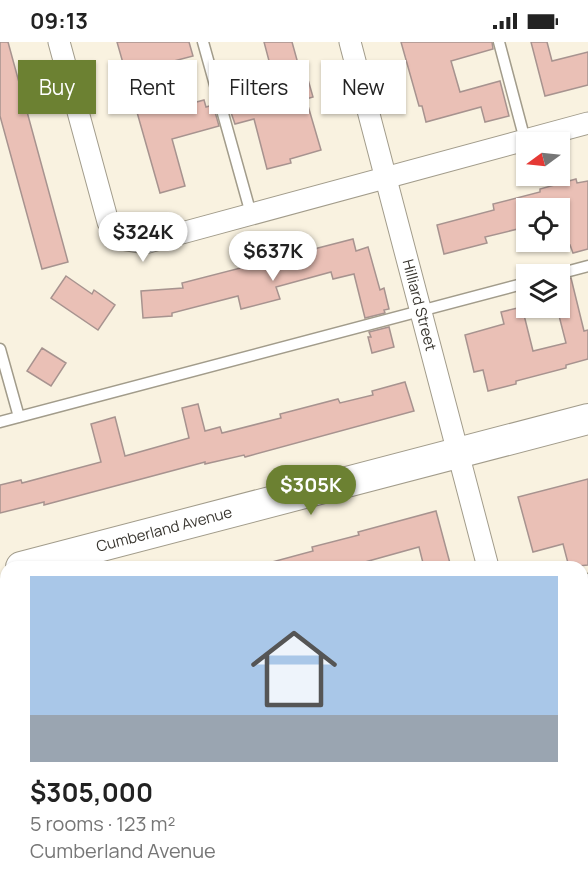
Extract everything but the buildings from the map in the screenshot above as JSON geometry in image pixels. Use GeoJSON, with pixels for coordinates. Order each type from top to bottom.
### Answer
{"type":"FeatureCollection","features":[{"type":"Feature","properties":{"kind":"street"},"geometry":{"type":"LineString","coordinates":[[59,42],[108,222],[120,239],[144,243],[516,142]]}},
{"type":"Feature","properties":{"kind":"street","name":"Hilliard Street"},"geometry":{"type":"LineString","coordinates":[[350,42],[486,561]]}},
{"type":"Feature","properties":{"kind":"street"},"geometry":{"type":"LineString","coordinates":[[555,132],[588,123]]}},
{"type":"Feature","properties":{"kind":"street","name":"Cumberland Avenue"},"geometry":{"type":"LineString","coordinates":[[44,561],[588,419]]}},
{"type":"Feature","properties":{"kind":"lane"},"geometry":{"type":"LineString","coordinates":[[203,42],[251,214]]}},
{"type":"Feature","properties":{"kind":"lane"},"geometry":{"type":"LineString","coordinates":[[499,42],[523,132]]}},
{"type":"Feature","properties":{"kind":"lane"},"geometry":{"type":"LineString","coordinates":[[570,271],[588,266]]}},
{"type":"Feature","properties":{"kind":"lane"},"geometry":{"type":"LineString","coordinates":[[0,422],[516,286]]}},
{"type":"Feature","properties":{"kind":"lane"},"geometry":{"type":"LineString","coordinates":[[0,349],[19,417]]}}]}
